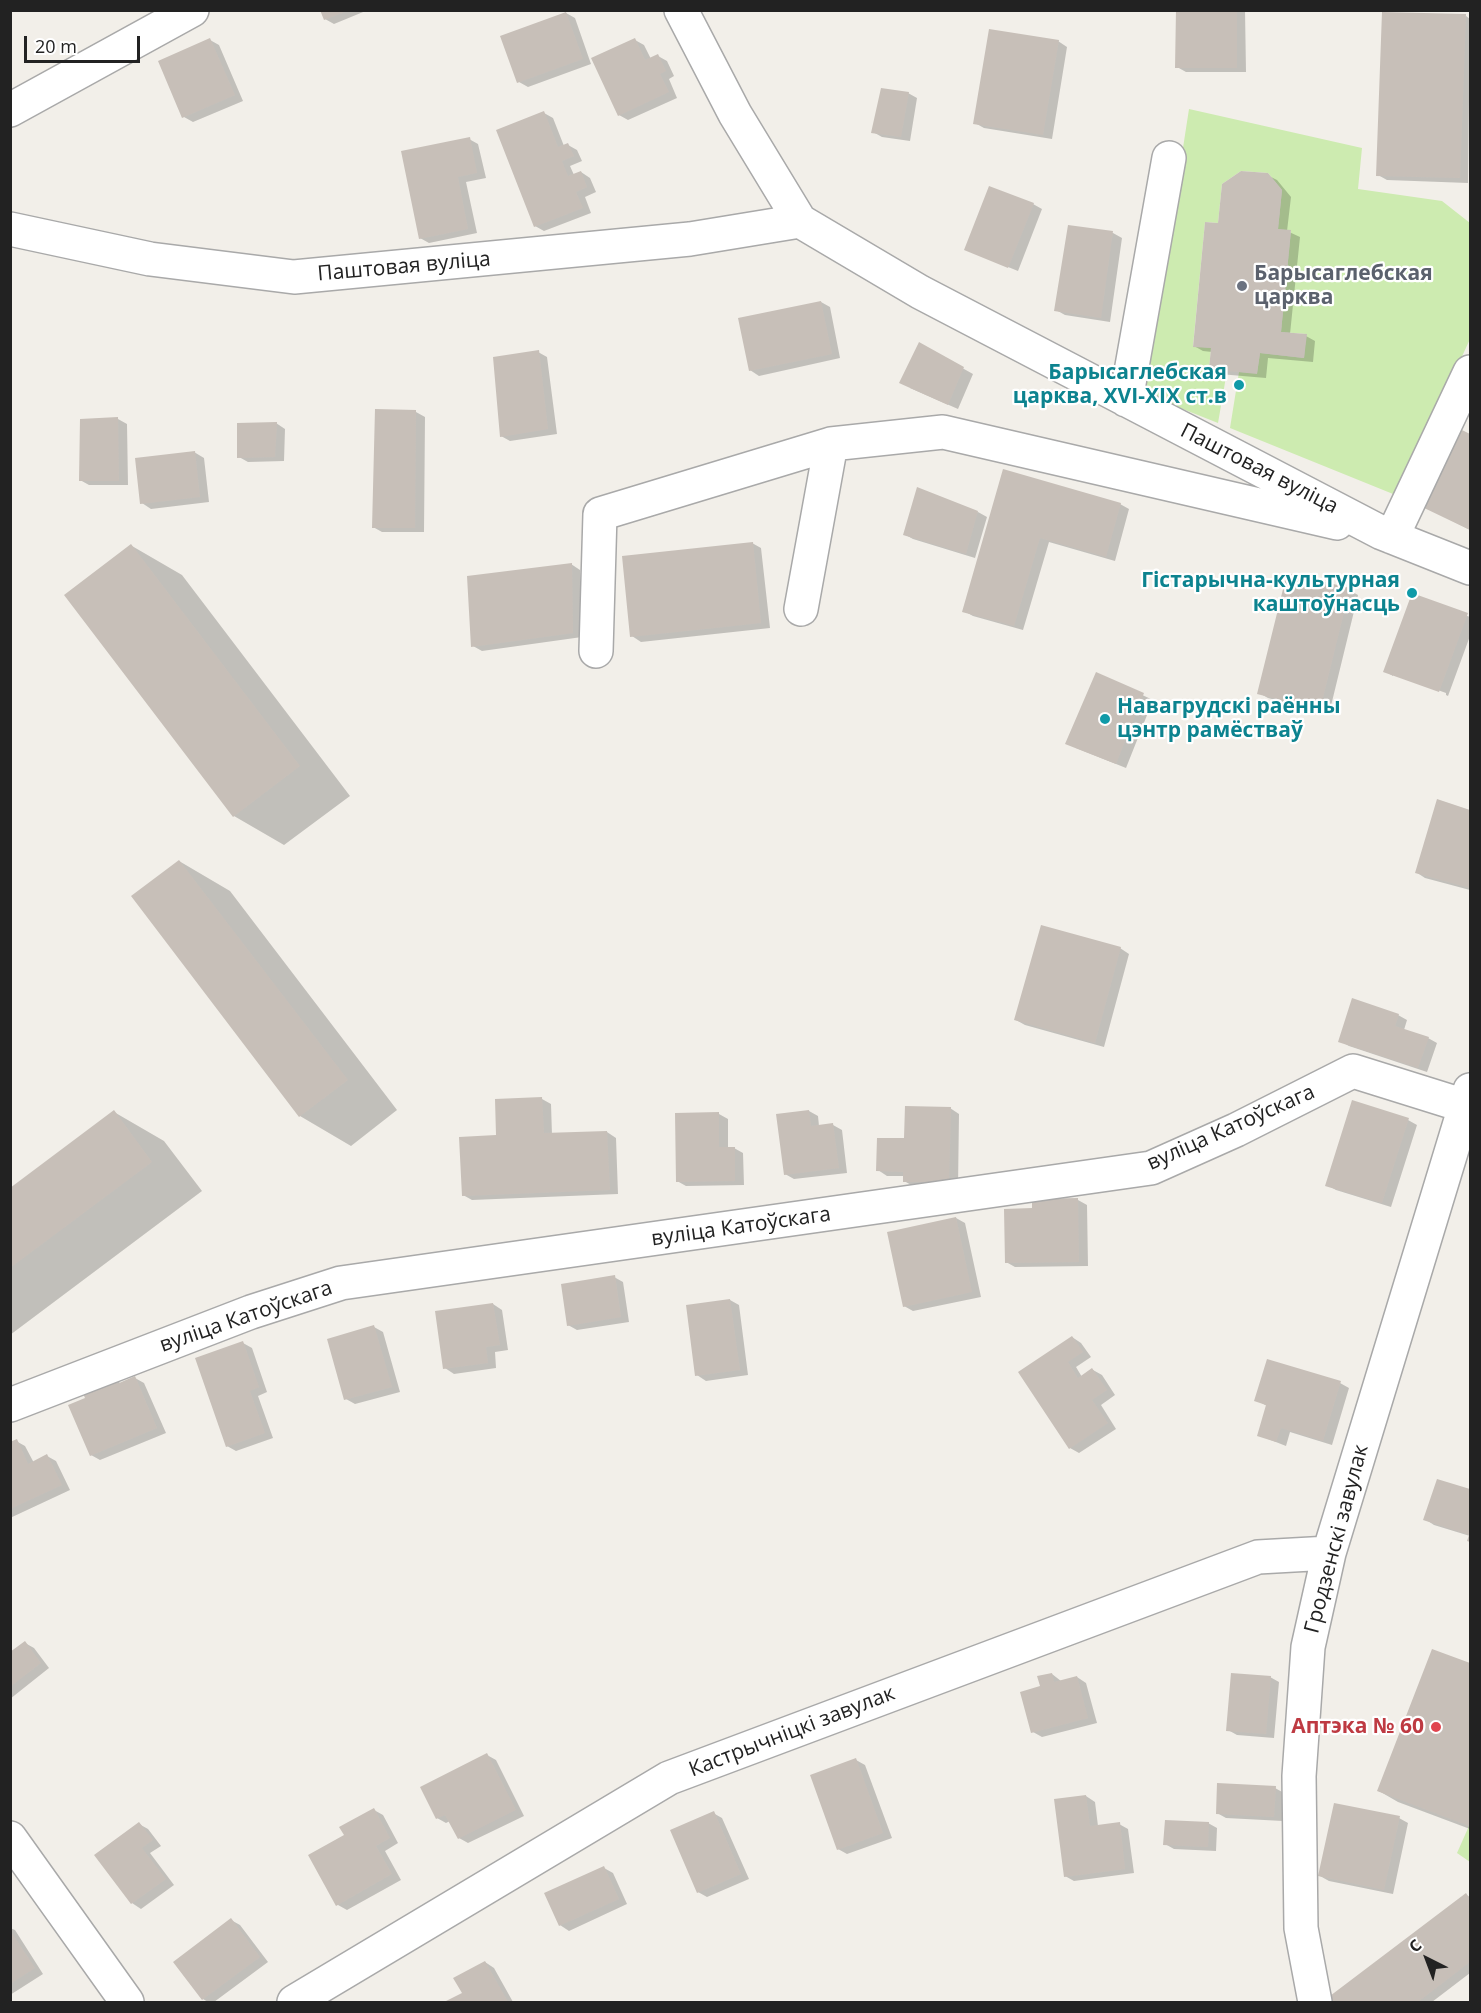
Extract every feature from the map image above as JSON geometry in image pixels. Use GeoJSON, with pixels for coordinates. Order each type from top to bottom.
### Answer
{"type":"FeatureCollection","features":[{"type":"Feature","properties":{"kind":"street"},"geometry":{"type":"LineString","coordinates":[[10,110],[192,10]]}},
{"type":"Feature","properties":{"kind":"street","name":"Паштовая вуліца"},"geometry":{"type":"LineString","coordinates":[[681,10],[735,114],[800,221],[920,292],[1126,400],[1387,535],[1470,568]]}},
{"type":"Feature","properties":{"kind":"street"},"geometry":{"type":"LineString","coordinates":[[1126,400],[1169,158]]}},
{"type":"Feature","properties":{"kind":"street","name":"Паштовая вуліца"},"geometry":{"type":"LineString","coordinates":[[10,229],[150,259],[294,277],[690,240],[800,221]]}},
{"type":"Feature","properties":{"kind":"street"},"geometry":{"type":"LineString","coordinates":[[596,651],[600,514],[831,444],[943,432],[1387,535],[1470,372]]}},
{"type":"Feature","properties":{"kind":"street"},"geometry":{"type":"LineString","coordinates":[[801,609],[831,444]]}},
{"type":"Feature","properties":{"kind":"street","name":"вуліца Катоўскага"},"geometry":{"type":"LineString","coordinates":[[10,1405],[251,1312],[341,1283],[1151,1168],[1236,1131],[1353,1071],[1468,1098]]}},
{"type":"Feature","properties":{"kind":"street","name":"Гродзенскі завулак"},"geometry":{"type":"LineString","coordinates":[[1315,2002],[1301,1928],[1299,1776],[1308,1647],[1329,1553],[1468,1098]]}},
{"type":"Feature","properties":{"kind":"street","name":"Кастрычніцкі завулак"},"geometry":{"type":"LineString","coordinates":[[294,2002],[669,1778],[1258,1557],[1329,1553]]}},
{"type":"Feature","properties":{"kind":"street"},"geometry":{"type":"LineString","coordinates":[[10,1838],[128,2002]]}},
{"type":"Feature","properties":{"kind":"green space"},"geometry":{"type":"Polygon","coordinates":[[[1189,109],[1362,148],[1358,189],[1442,201],[1470,223],[1470,339],[1398,496],[1230,428],[1239,372],[1257,373],[1260,353],[1304,358],[1306,334],[1281,332],[1291,231],[1278,229],[1282,190],[1268,173],[1241,171],[1222,184],[1218,223],[1205,222],[1193,346],[1211,348],[1209,369],[1227,371],[1218,423],[1145,394],[1189,109]]]}},
{"type":"Feature","properties":{"kind":"green space"},"geometry":{"type":"Polygon","coordinates":[[[1470,1827],[1470,1862],[1457,1853],[1470,1827]]]}},
{"type":"Feature","properties":{"kind":"building"},"geometry":{"type":"Polygon","coordinates":[[[320,10],[347,10],[347,11],[324,20],[320,10]]]}},
{"type":"Feature","properties":{"kind":"building"},"geometry":{"type":"Polygon","coordinates":[[[1176,10],[1237,10],[1237,68],[1175,68],[1176,10]]]}},
{"type":"Feature","properties":{"kind":"building"},"geometry":{"type":"Polygon","coordinates":[[[566,12],[583,59],[517,83],[500,36],[566,12]]]}},
{"type":"Feature","properties":{"kind":"building"},"geometry":{"type":"Polygon","coordinates":[[[1382,12],[1466,14],[1460,178],[1376,176],[1382,12]]]}},
{"type":"Feature","properties":{"kind":"building"},"geometry":{"type":"Polygon","coordinates":[[[989,29],[1059,40],[1043,135],[973,124],[989,29]]]}},
{"type":"Feature","properties":{"kind":"building"},"geometry":{"type":"Polygon","coordinates":[[[210,38],[235,95],[182,118],[158,61],[210,38]]]}},
{"type":"Feature","properties":{"kind":"building"},"geometry":{"type":"Polygon","coordinates":[[[635,38],[645,60],[658,54],[666,71],[660,74],[669,92],[618,116],[591,58],[635,38]]]}},
{"type":"Feature","properties":{"kind":"building"},"geometry":{"type":"Polygon","coordinates":[[[881,88],[909,92],[901,137],[871,133],[881,88]]]}},
{"type":"Feature","properties":{"kind":"building"},"geometry":{"type":"Polygon","coordinates":[[[544,111],[558,147],[568,143],[574,156],[562,161],[568,176],[581,171],[587,187],[576,192],[583,208],[534,227],[496,130],[544,111]]]}},
{"type":"Feature","properties":{"kind":"building"},"geometry":{"type":"Polygon","coordinates":[[[470,137],[477,173],[458,177],[468,229],[419,239],[401,151],[470,137]]]}},
{"type":"Feature","properties":{"kind":"building","name":"Барысаглебская царква"},"geometry":{"type":"Polygon","coordinates":[[[1241,171],[1268,173],[1282,190],[1278,229],[1291,230],[1281,332],[1307,334],[1304,358],[1260,353],[1257,374],[1209,369],[1211,348],[1193,347],[1205,222],[1218,223],[1222,184],[1241,171]]]}},
{"type":"Feature","properties":{"kind":"building"},"geometry":{"type":"Polygon","coordinates":[[[989,186],[1034,203],[1008,268],[964,250],[989,186]]]}},
{"type":"Feature","properties":{"kind":"building"},"geometry":{"type":"Polygon","coordinates":[[[1068,225],[1113,231],[1101,318],[1054,311],[1068,225]]]}},
{"type":"Feature","properties":{"kind":"building"},"geometry":{"type":"Polygon","coordinates":[[[821,301],[832,354],[749,371],[738,318],[821,301]]]}},
{"type":"Feature","properties":{"kind":"building"},"geometry":{"type":"Polygon","coordinates":[[[919,342],[964,367],[948,405],[899,383],[919,342]]]}},
{"type":"Feature","properties":{"kind":"building"},"geometry":{"type":"Polygon","coordinates":[[[539,350],[548,429],[500,437],[493,357],[539,350]]]}},
{"type":"Feature","properties":{"kind":"building"},"geometry":{"type":"Polygon","coordinates":[[[375,409],[416,410],[415,528],[372,528],[375,409]]]}},
{"type":"Feature","properties":{"kind":"building"},"geometry":{"type":"Polygon","coordinates":[[[118,417],[119,481],[79,481],[80,419],[118,417]]]}},
{"type":"Feature","properties":{"kind":"building"},"geometry":{"type":"Polygon","coordinates":[[[277,422],[275,457],[237,458],[237,423],[277,422]]]}},
{"type":"Feature","properties":{"kind":"building"},"geometry":{"type":"Polygon","coordinates":[[[1458,428],[1470,434],[1470,530],[1420,506],[1458,428]]]}},
{"type":"Feature","properties":{"kind":"building"},"geometry":{"type":"Polygon","coordinates":[[[195,451],[200,497],[140,504],[135,458],[195,451]]]}},
{"type":"Feature","properties":{"kind":"building"},"geometry":{"type":"Polygon","coordinates":[[[1003,469],[1121,503],[1106,557],[1040,538],[1014,626],[962,612],[1003,469]]]}},
{"type":"Feature","properties":{"kind":"building"},"geometry":{"type":"Polygon","coordinates":[[[917,487],[978,511],[966,554],[903,535],[917,487]]]}},
{"type":"Feature","properties":{"kind":"building"},"geometry":{"type":"Polygon","coordinates":[[[753,542],[761,623],[630,637],[622,556],[753,542]]]}},
{"type":"Feature","properties":{"kind":"building"},"geometry":{"type":"Polygon","coordinates":[[[131,544],[300,766],[233,817],[64,595],[131,544]]]}},
{"type":"Feature","properties":{"kind":"building"},"geometry":{"type":"Polygon","coordinates":[[[572,563],[573,633],[471,647],[467,576],[572,563]]]}},
{"type":"Feature","properties":{"kind":"building"},"geometry":{"type":"Polygon","coordinates":[[[1287,573],[1350,588],[1320,710],[1257,694],[1287,573]]]}},
{"type":"Feature","properties":{"kind":"building"},"geometry":{"type":"Polygon","coordinates":[[[1412,593],[1468,613],[1439,692],[1383,672],[1412,593]]]}},
{"type":"Feature","properties":{"kind":"building","name":"Навагрудскі раённы цэнтр рамёстваў"},"geometry":{"type":"Polygon","coordinates":[[[1096,672],[1144,693],[1116,764],[1065,744],[1096,672]]]}},
{"type":"Feature","properties":{"kind":"building"},"geometry":{"type":"Polygon","coordinates":[[[1437,799],[1470,810],[1470,888],[1415,873],[1437,799]]]}},
{"type":"Feature","properties":{"kind":"building"},"geometry":{"type":"Polygon","coordinates":[[[179,860],[348,1080],[299,1117],[131,896],[179,860]]]}},
{"type":"Feature","properties":{"kind":"building"},"geometry":{"type":"Polygon","coordinates":[[[1041,925],[1121,947],[1095,1043],[1014,1020],[1041,925]]]}},
{"type":"Feature","properties":{"kind":"building"},"geometry":{"type":"Polygon","coordinates":[[[1352,998],[1399,1014],[1395,1026],[1429,1037],[1418,1068],[1338,1042],[1352,998]]]}},
{"type":"Feature","properties":{"kind":"building"},"geometry":{"type":"Polygon","coordinates":[[[542,1097],[544,1133],[607,1131],[610,1190],[462,1196],[459,1137],[496,1135],[495,1099],[542,1097]]]}},
{"type":"Feature","properties":{"kind":"building"},"geometry":{"type":"Polygon","coordinates":[[[1352,1100],[1409,1118],[1382,1203],[1325,1186],[1352,1100]]]}},
{"type":"Feature","properties":{"kind":"building"},"geometry":{"type":"Polygon","coordinates":[[[905,1106],[951,1107],[949,1182],[903,1182],[903,1172],[876,1171],[877,1138],[904,1138],[905,1106]]]}},
{"type":"Feature","properties":{"kind":"building"},"geometry":{"type":"Polygon","coordinates":[[[114,1110],[152,1162],[10,1268],[10,1188],[114,1110]]]}},
{"type":"Feature","properties":{"kind":"building"},"geometry":{"type":"Polygon","coordinates":[[[809,1110],[811,1126],[833,1123],[839,1168],[784,1175],[776,1114],[809,1110]]]}},
{"type":"Feature","properties":{"kind":"building"},"geometry":{"type":"Polygon","coordinates":[[[719,1112],[719,1147],[735,1147],[735,1181],[676,1182],[675,1113],[719,1112]]]}},
{"type":"Feature","properties":{"kind":"building"},"geometry":{"type":"Polygon","coordinates":[[[1078,1198],[1079,1262],[1005,1263],[1004,1209],[1032,1208],[1032,1199],[1078,1198]]]}},
{"type":"Feature","properties":{"kind":"building"},"geometry":{"type":"Polygon","coordinates":[[[956,1217],[972,1292],[903,1307],[887,1232],[956,1217]]]}},
{"type":"Feature","properties":{"kind":"building"},"geometry":{"type":"Polygon","coordinates":[[[615,1275],[621,1317],[567,1326],[561,1284],[615,1275]]]}},
{"type":"Feature","properties":{"kind":"building"},"geometry":{"type":"Polygon","coordinates":[[[730,1299],[740,1370],[695,1376],[686,1305],[730,1299]]]}},
{"type":"Feature","properties":{"kind":"building"},"geometry":{"type":"Polygon","coordinates":[[[493,1303],[500,1345],[486,1347],[488,1363],[443,1369],[435,1311],[493,1303]]]}},
{"type":"Feature","properties":{"kind":"building"},"geometry":{"type":"Polygon","coordinates":[[[374,1325],[392,1387],[344,1400],[327,1339],[374,1325]]]}},
{"type":"Feature","properties":{"kind":"building"},"geometry":{"type":"Polygon","coordinates":[[[1072,1336],[1083,1352],[1068,1362],[1078,1378],[1092,1368],[1107,1390],[1092,1400],[1108,1423],[1069,1449],[1018,1372],[1072,1336]]]}},
{"type":"Feature","properties":{"kind":"building"},"geometry":{"type":"Polygon","coordinates":[[[243,1341],[259,1387],[250,1391],[265,1433],[226,1447],[195,1358],[243,1341]]]}},
{"type":"Feature","properties":{"kind":"building"},"geometry":{"type":"Polygon","coordinates":[[[1267,1359],[1341,1381],[1323,1441],[1281,1428],[1276,1442],[1257,1436],[1266,1405],[1254,1401],[1267,1359]]]}},
{"type":"Feature","properties":{"kind":"building"},"geometry":{"type":"Polygon","coordinates":[[[135,1376],[157,1428],[90,1456],[68,1405],[85,1398],[82,1391],[114,1378],[117,1384],[135,1376]]]}},
{"type":"Feature","properties":{"kind":"building"},"geometry":{"type":"Polygon","coordinates":[[[17,1439],[28,1464],[47,1454],[62,1485],[10,1509],[10,1442],[17,1439]]]}},
{"type":"Feature","properties":{"kind":"building"},"geometry":{"type":"Polygon","coordinates":[[[1437,1479],[1470,1489],[1470,1542],[1467,1541],[1469,1535],[1423,1520],[1437,1479]]]}},
{"type":"Feature","properties":{"kind":"building"},"geometry":{"type":"Polygon","coordinates":[[[25,1641],[41,1663],[10,1687],[10,1652],[25,1641]]]}},
{"type":"Feature","properties":{"kind":"building","name":"Аптэка № 60"},"geometry":{"type":"Polygon","coordinates":[[[1432,1649],[1470,1663],[1469,1826],[1377,1791],[1432,1649]]]}},
{"type":"Feature","properties":{"kind":"building"},"geometry":{"type":"Polygon","coordinates":[[[1052,1673],[1054,1682],[1077,1676],[1088,1718],[1031,1733],[1020,1692],[1040,1686],[1037,1676],[1052,1673]]]}},
{"type":"Feature","properties":{"kind":"building"},"geometry":{"type":"Polygon","coordinates":[[[1231,1673],[1271,1676],[1266,1734],[1226,1731],[1231,1673]]]}},
{"type":"Feature","properties":{"kind":"building"},"geometry":{"type":"Polygon","coordinates":[[[487,1753],[516,1810],[458,1839],[445,1815],[436,1819],[420,1787],[487,1753]]]}},
{"type":"Feature","properties":{"kind":"building"},"geometry":{"type":"Polygon","coordinates":[[[856,1758],[883,1833],[837,1850],[810,1775],[856,1758]]]}},
{"type":"Feature","properties":{"kind":"building"},"geometry":{"type":"Polygon","coordinates":[[[1217,1783],[1276,1786],[1274,1817],[1216,1814],[1217,1783]]]}},
{"type":"Feature","properties":{"kind":"building"},"geometry":{"type":"Polygon","coordinates":[[[1086,1795],[1090,1826],[1120,1822],[1125,1869],[1064,1877],[1054,1799],[1086,1795]]]}},
{"type":"Feature","properties":{"kind":"building"},"geometry":{"type":"Polygon","coordinates":[[[1334,1803],[1400,1816],[1384,1890],[1318,1876],[1334,1803]]]}},
{"type":"Feature","properties":{"kind":"building"},"geometry":{"type":"Polygon","coordinates":[[[374,1808],[390,1838],[376,1846],[392,1874],[336,1906],[308,1855],[344,1835],[339,1827],[374,1808]]]}},
{"type":"Feature","properties":{"kind":"building"},"geometry":{"type":"Polygon","coordinates":[[[714,1811],[741,1874],[697,1893],[670,1830],[714,1811]]]}},
{"type":"Feature","properties":{"kind":"building"},"geometry":{"type":"Polygon","coordinates":[[[1165,1820],[1209,1822],[1208,1847],[1163,1845],[1165,1820]]]}},
{"type":"Feature","properties":{"kind":"building"},"geometry":{"type":"Polygon","coordinates":[[[139,1822],[153,1840],[142,1848],[166,1879],[131,1904],[94,1855],[139,1822]]]}},
{"type":"Feature","properties":{"kind":"building"},"geometry":{"type":"Polygon","coordinates":[[[604,1866],[619,1899],[559,1926],[544,1893],[604,1866]]]}},
{"type":"Feature","properties":{"kind":"building"},"geometry":{"type":"Polygon","coordinates":[[[1466,1893],[1470,1899],[1470,1962],[1418,2002],[1329,2002],[1326,1999],[1466,1893]]]}},
{"type":"Feature","properties":{"kind":"building"},"geometry":{"type":"Polygon","coordinates":[[[231,1918],[260,1957],[202,2000],[173,1962],[231,1918]]]}},
{"type":"Feature","properties":{"kind":"building"},"geometry":{"type":"Polygon","coordinates":[[[10,1930],[35,1968],[10,1984],[10,1930]]]}},
{"type":"Feature","properties":{"kind":"building"},"geometry":{"type":"Polygon","coordinates":[[[485,1961],[508,2002],[444,2002],[462,1993],[453,1978],[485,1961]]]}},
{"type":"Feature","properties":{"kind":"place","name":"Барысаглебская царква"},"geometry":{"type":"Point","coordinates":[1242,286]}},
{"type":"Feature","properties":{"kind":"place","name":"Барысаглебская царква, XVI-XIX ст.в"},"geometry":{"type":"Point","coordinates":[1239,385]}},
{"type":"Feature","properties":{"kind":"place","name":"Гістарычна-культурная каштоўнасць"},"geometry":{"type":"Point","coordinates":[1412,593]}},
{"type":"Feature","properties":{"kind":"place","name":"Навагрудскі раённы цэнтр рамёстваў"},"geometry":{"type":"Point","coordinates":[1105,719]}},
{"type":"Feature","properties":{"kind":"place","name":"Аптэка № 60"},"geometry":{"type":"Point","coordinates":[1436,1727]}}]}
